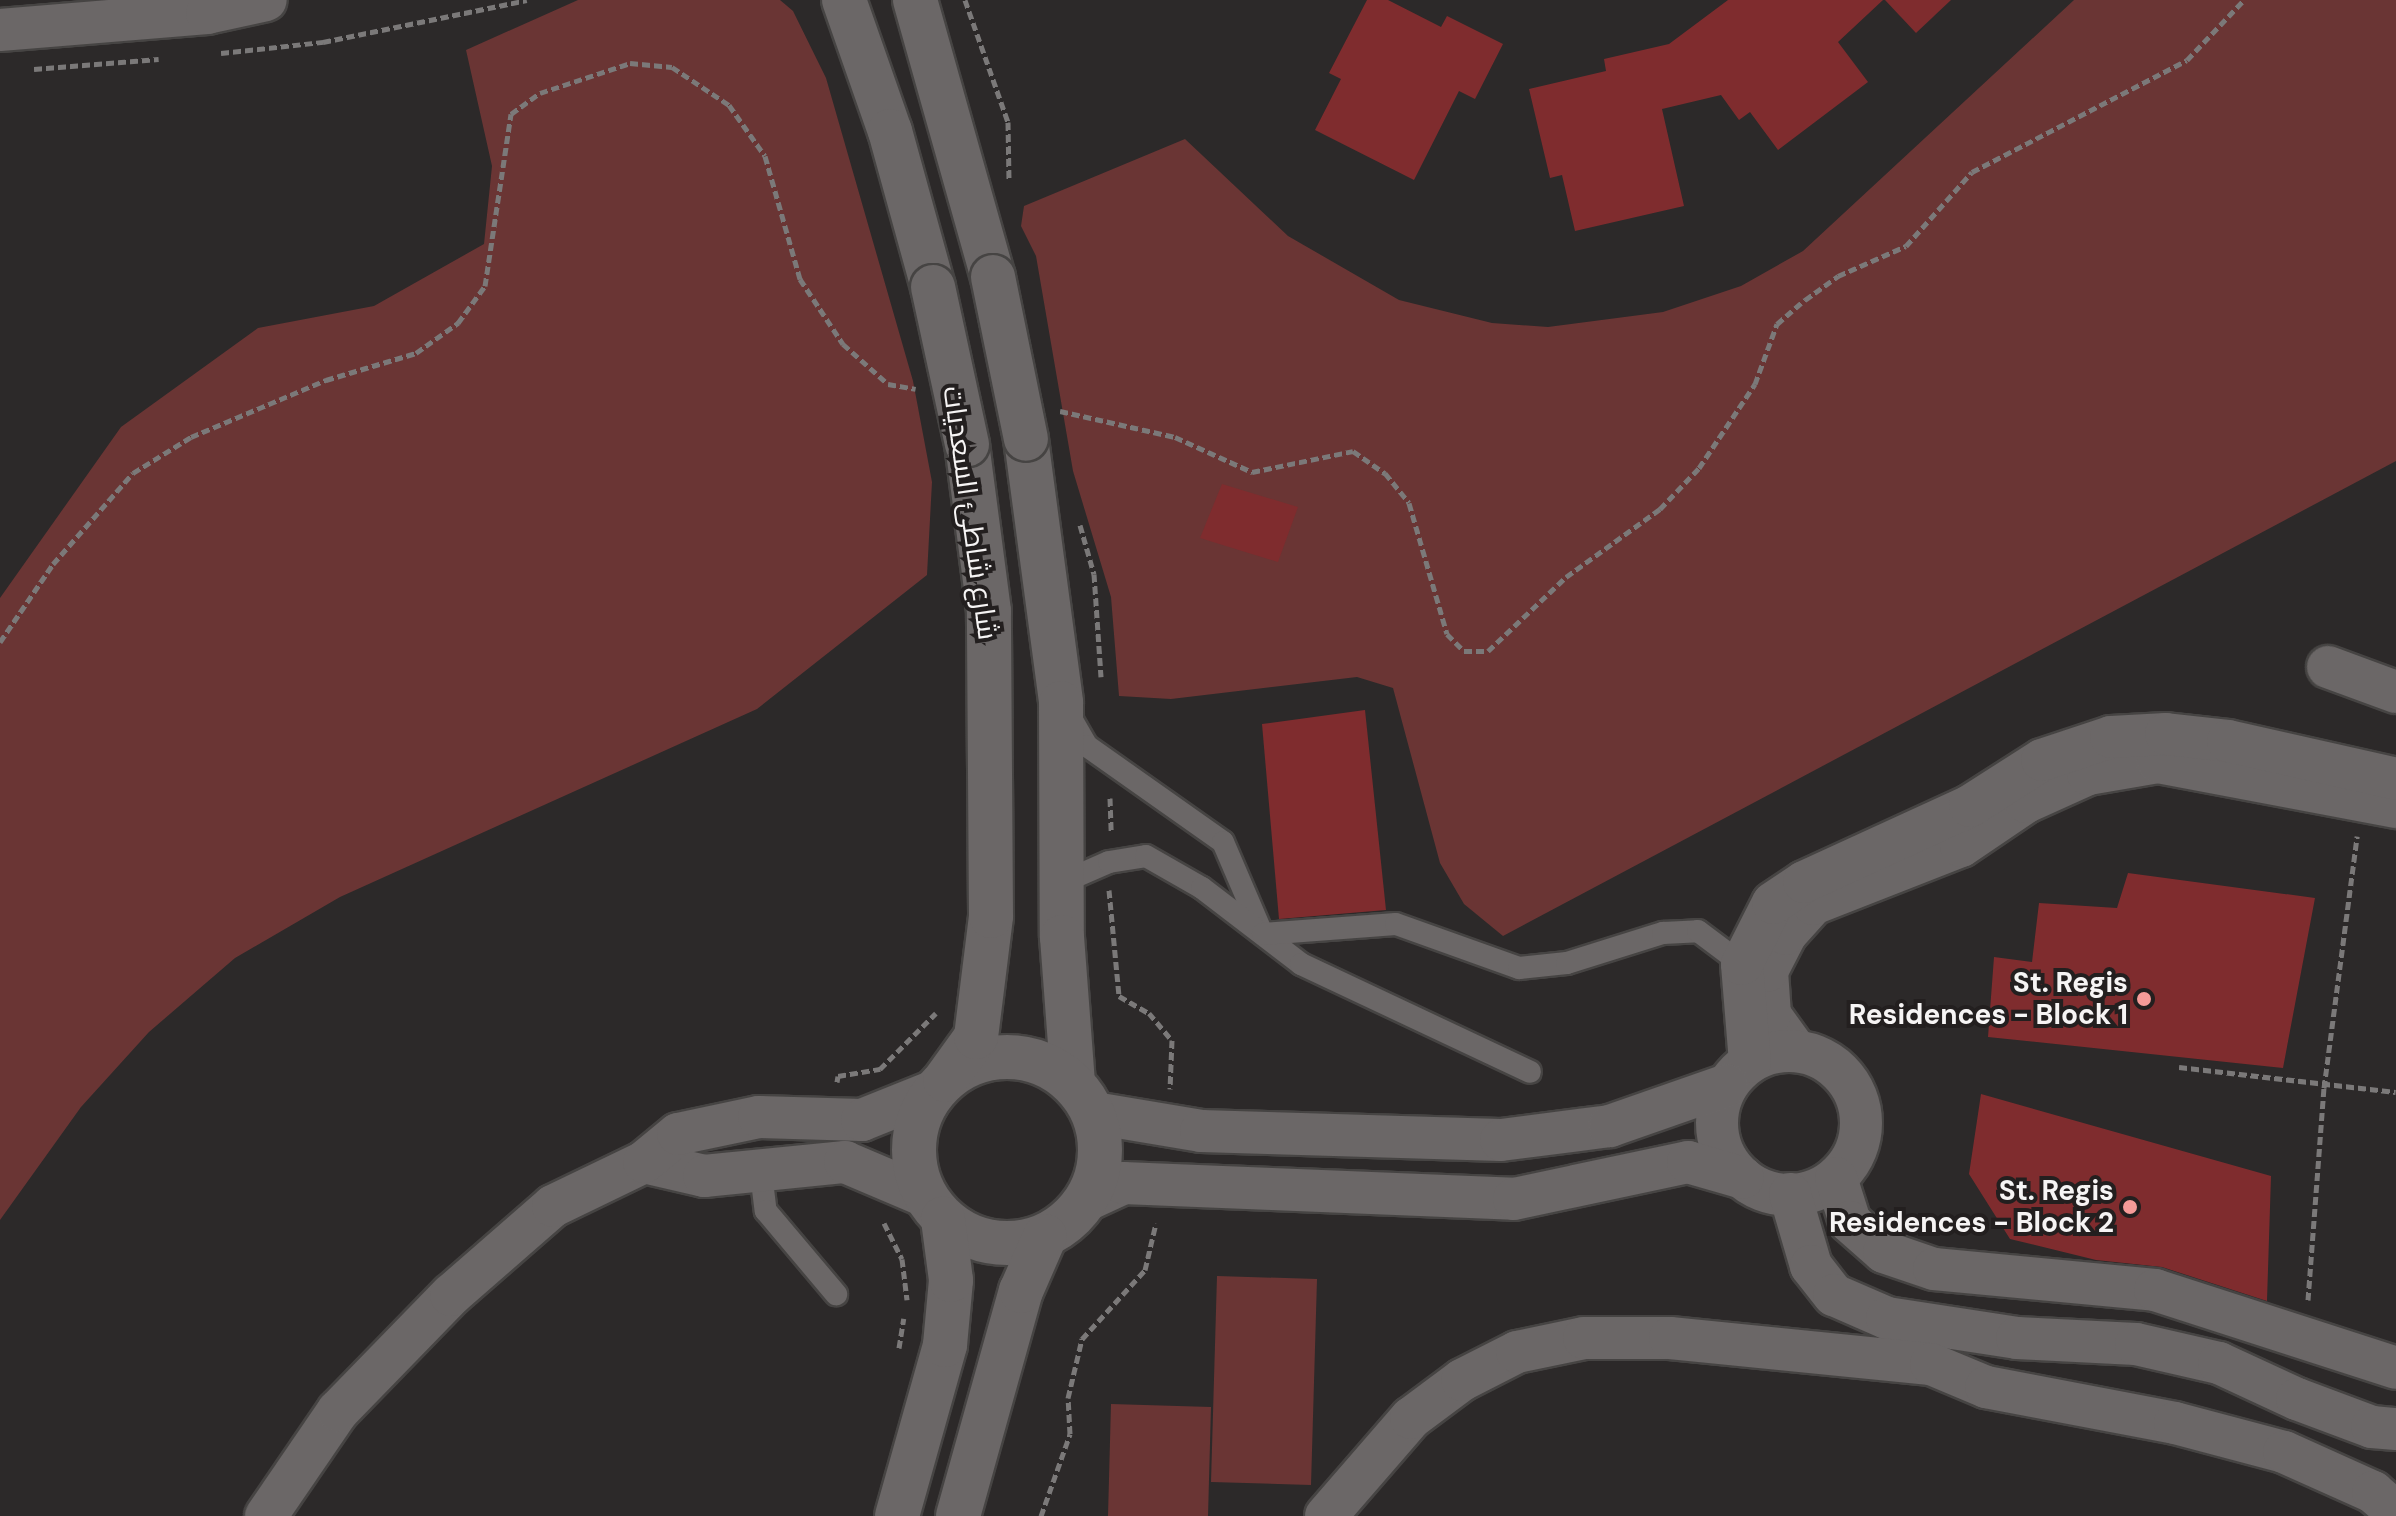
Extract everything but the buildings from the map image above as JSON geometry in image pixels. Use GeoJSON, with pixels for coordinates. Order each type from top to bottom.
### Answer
{"type":"FeatureCollection","features":[{"type":"Feature","properties":{"kind":"street"},"geometry":{"type":"LineString","coordinates":[[0,30],[207,13],[266,0]]}},
{"type":"Feature","properties":{"kind":"street","name":"شارع شاطئ السعديات"},"geometry":{"type":"LineString","coordinates":[[844,0],[890,131],[933,287],[967,444],[989,611],[991,916],[976,1037],[940,1085]]}},
{"type":"Feature","properties":{"kind":"street"},"geometry":{"type":"LineString","coordinates":[[915,0],[993,277],[1041,425],[1061,703],[1061,883],[1084,1098],[1101,1142],[1099,1172],[1087,1200]]}},
{"type":"Feature","properties":{"kind":"street"},"geometry":{"type":"LineString","coordinates":[[2328,667],[2396,692]]}},
{"type":"Feature","properties":{"kind":"street"},"geometry":{"type":"LineString","coordinates":[[1743,1178],[1720,1144],[1718,1114],[1739,1074],[1742,964],[1773,903],[1804,882],[1909,837],[2042,760],[2111,737],[2228,741],[2396,779]]}},
{"type":"Feature","properties":{"kind":"street"},"geometry":{"type":"LineString","coordinates":[[958,1516],[1021,1291],[1045,1236],[1087,1200],[1123,1183],[1514,1199],[1688,1162],[1790,1194],[1836,1178],[1860,1136],[1854,1089],[1829,1063],[1796,1051],[1770,1015],[1767,971],[1786,934],[1813,904],[1961,846],[2026,802],[2088,774],[2158,762],[2231,772],[2379,805]]}},
{"type":"Feature","properties":{"kind":"street"},"geometry":{"type":"LineString","coordinates":[[266,1516],[338,1411],[451,1295],[553,1206],[644,1162],[678,1134],[759,1117],[862,1120],[940,1085],[969,1065],[1024,1058],[1084,1098],[1201,1131],[1501,1140],[1610,1126],[1796,1051]]}},
{"type":"Feature","properties":{"kind":"street"},"geometry":{"type":"LineString","coordinates":[[897,1516],[945,1345],[951,1280],[934,1208],[913,1142],[940,1085]]}},
{"type":"Feature","properties":{"kind":"street"},"geometry":{"type":"LineString","coordinates":[[644,1162],[704,1176],[761,1173],[845,1162],[934,1208],[960,1232],[999,1243],[1045,1236]]}},
{"type":"Feature","properties":{"kind":"street"},"geometry":{"type":"LineString","coordinates":[[1836,1178],[1850,1222],[1884,1252],[1934,1269],[2155,1290],[2396,1368]]}},
{"type":"Feature","properties":{"kind":"street"},"geometry":{"type":"LineString","coordinates":[[1790,1194],[1811,1266],[1834,1295],[1887,1318],[2017,1338],[2150,1347],[2219,1363],[2297,1399],[2372,1427],[2396,1429]]}},
{"type":"Feature","properties":{"kind":"street"},"geometry":{"type":"LineString","coordinates":[[1326,1516],[1411,1418],[1462,1380],[1530,1349],[1584,1338],[1655,1338],[1931,1364],[1986,1387],[2175,1423],[2284,1452],[2373,1492],[2396,1512]]}},
{"type":"Feature","properties":{"kind":"lane"},"geometry":{"type":"LineString","coordinates":[[1061,703],[1087,746],[1223,842],[1263,934]]}},
{"type":"Feature","properties":{"kind":"lane"},"geometry":{"type":"LineString","coordinates":[[1061,883],[1109,862],[1146,856],[1263,934],[1301,964],[1530,1072]]}},
{"type":"Feature","properties":{"kind":"lane"},"geometry":{"type":"LineString","coordinates":[[1263,934],[1396,924],[1519,968],[1567,963],[1663,933],[1698,931],[1742,964]]}},
{"type":"Feature","properties":{"kind":"lane"},"geometry":{"type":"LineString","coordinates":[[761,1173],[766,1211],[836,1294]]}},
{"type":"Feature","properties":{"kind":"path"},"geometry":{"type":"LineString","coordinates":[[965,0],[1008,122],[1008,195]]}},
{"type":"Feature","properties":{"kind":"path"},"geometry":{"type":"LineString","coordinates":[[1041,425],[1175,437],[1252,472],[1353,451],[1385,473],[1409,503],[1447,634],[1464,651],[1488,651],[1566,577],[1660,509],[1699,468],[1755,384],[1777,324],[1838,276],[1906,246],[1972,172],[2187,60],[2244,0]]}},
{"type":"Feature","properties":{"kind":"path"},"geometry":{"type":"LineString","coordinates":[[0,642],[53,564],[133,473],[191,437],[326,380],[416,353],[458,323],[485,286],[511,114],[540,93],[630,63],[672,67],[729,105],[765,156],[800,279],[843,344],[888,384],[933,391]]}},
{"type":"Feature","properties":{"kind":"path"},"geometry":{"type":"LineString","coordinates":[[2305,1339],[2324,1088],[2379,805]]}},
{"type":"Feature","properties":{"kind":"path"},"geometry":{"type":"LineString","coordinates":[[837,1087],[838,1076],[880,1069],[902,1053],[929,1025],[942,998]]}},
{"type":"Feature","properties":{"kind":"path"},"geometry":{"type":"LineString","coordinates":[[2179,1067],[2324,1088],[2396,1092]]}},
{"type":"Feature","properties":{"kind":"path"},"geometry":{"type":"LineString","coordinates":[[877,1211],[902,1259],[907,1300],[898,1358]]}},
{"type":"Feature","properties":{"kind":"path"},"geometry":{"type":"LineString","coordinates":[[1041,1516],[1070,1434],[1068,1398],[1082,1339],[1145,1270],[1156,1220],[1171,1221]]}},
{"type":"Feature","properties":{"kind":"shaded area"},"geometry":{"type":"Polygon","coordinates":[[[578,0],[780,0],[793,11],[826,78],[913,381],[932,482],[927,575],[757,709],[340,897],[235,958],[149,1032],[81,1107],[0,1220],[0,598],[121,427],[258,328],[374,306],[484,244],[492,166],[466,50],[578,0]]]}},
{"type":"Feature","properties":{"kind":"shaded area"},"geometry":{"type":"Polygon","coordinates":[[[2074,0],[2396,0],[2396,461],[1503,936],[1464,904],[1440,863],[1393,688],[1357,677],[1171,699],[1119,696],[1111,597],[1073,471],[1036,256],[1021,226],[1024,206],[1185,139],[1288,236],[1399,300],[1492,323],[1548,327],[1663,312],[1741,286],[1803,251],[2074,0]]]}},
{"type":"Feature","properties":{"kind":"shaded area"},"geometry":{"type":"Polygon","coordinates":[[[1217,1276],[1317,1279],[1311,1485],[1211,1482],[1217,1276]]]}},
{"type":"Feature","properties":{"kind":"shaded area"},"geometry":{"type":"Polygon","coordinates":[[[1111,1404],[1211,1407],[1208,1516],[1108,1516],[1111,1404]]]}},
{"type":"Feature","properties":{"kind":"place","name":"St. Regis Residences - Block 1"},"geometry":{"type":"Point","coordinates":[2144,999]}},
{"type":"Feature","properties":{"kind":"place","name":"St. Regis Residences - Block 2"},"geometry":{"type":"Point","coordinates":[2130,1207]}}]}
